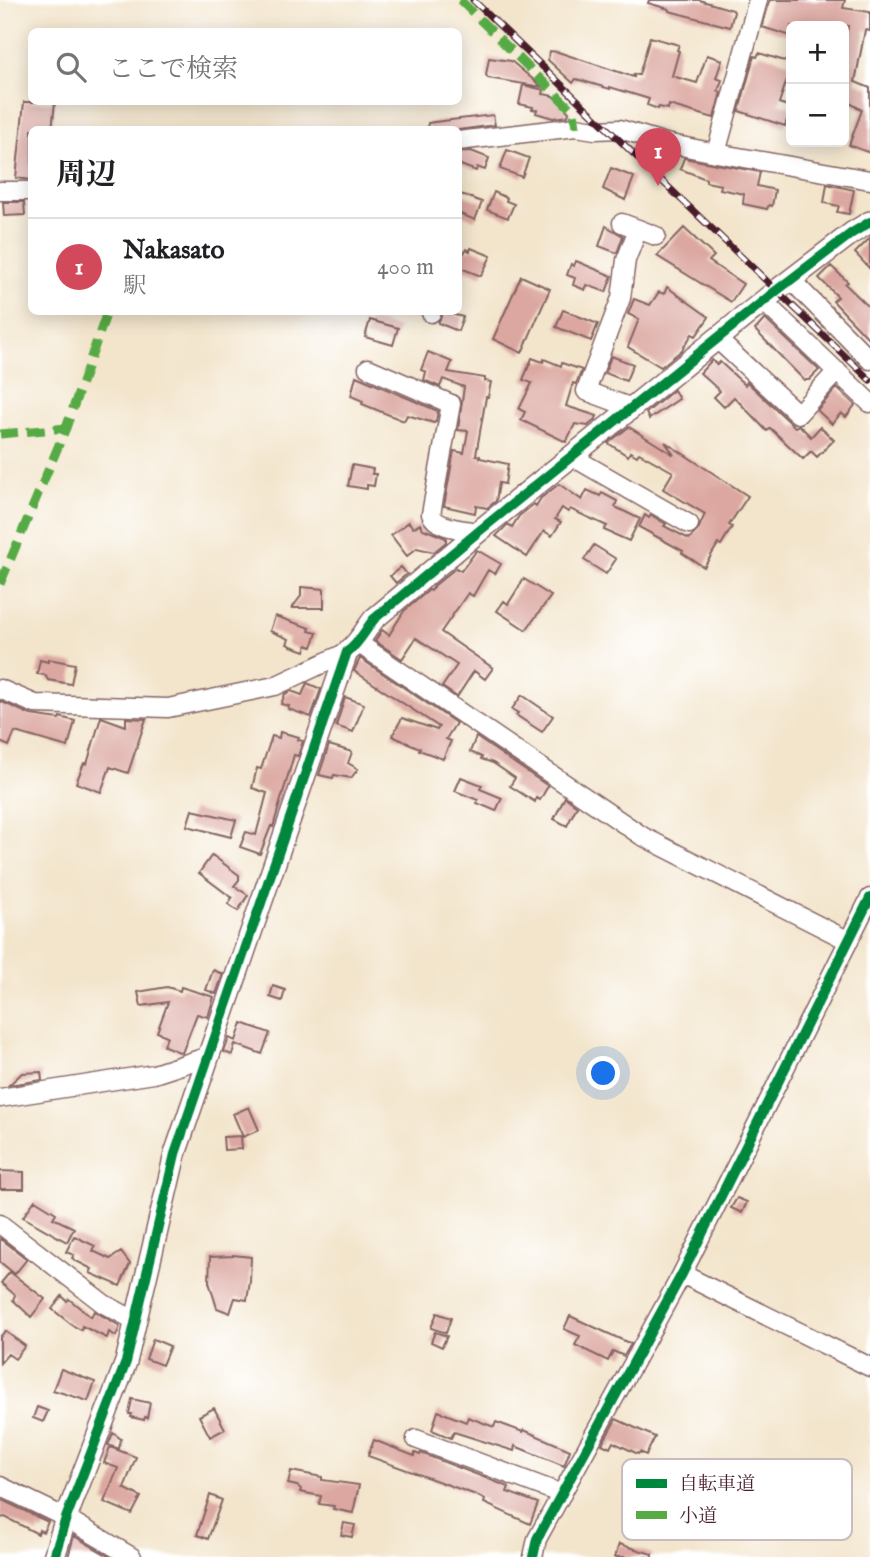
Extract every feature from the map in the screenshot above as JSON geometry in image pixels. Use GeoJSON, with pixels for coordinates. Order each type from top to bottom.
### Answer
{"type":"FeatureCollection","features":[{"type":"Feature","properties":{"kind":"street"},"geometry":{"type":"LineString","coordinates":[[716,153],[758,0]]}},
{"type":"Feature","properties":{"kind":"street"},"geometry":{"type":"LineString","coordinates":[[462,141],[576,127],[595,130],[620,129],[666,143],[870,180]]}},
{"type":"Feature","properties":{"kind":"street"},"geometry":{"type":"LineString","coordinates":[[0,191],[28,191]]}},
{"type":"Feature","properties":{"kind":"street"},"geometry":{"type":"LineString","coordinates":[[54,1557],[66,1518],[126,1362],[175,1154],[352,647],[374,619],[478,531],[791,280],[870,222]]}},
{"type":"Feature","properties":{"kind":"street"},"geometry":{"type":"LineString","coordinates":[[632,408],[586,391],[621,298],[630,226],[656,236]]}},
{"type":"Feature","properties":{"kind":"street"},"geometry":{"type":"LineString","coordinates":[[791,280],[870,360]]}},
{"type":"Feature","properties":{"kind":"street"},"geometry":{"type":"LineString","coordinates":[[764,302],[870,403]]}},
{"type":"Feature","properties":{"kind":"street"},"geometry":{"type":"LineString","coordinates":[[717,340],[798,414],[837,371]]}},
{"type":"Feature","properties":{"kind":"street"},"geometry":{"type":"LineString","coordinates":[[368,368],[450,404],[431,514],[439,524],[478,531]]}},
{"type":"Feature","properties":{"kind":"street"},"geometry":{"type":"LineString","coordinates":[[571,457],[689,524]]}},
{"type":"Feature","properties":{"kind":"street"},"geometry":{"type":"LineString","coordinates":[[0,689],[36,704],[168,708],[275,686],[352,647]]}},
{"type":"Feature","properties":{"kind":"street"},"geometry":{"type":"LineString","coordinates":[[352,647],[642,836],[849,941]]}},
{"type":"Feature","properties":{"kind":"street"},"geometry":{"type":"LineString","coordinates":[[533,1557],[537,1539],[682,1274],[870,898]]}},
{"type":"Feature","properties":{"kind":"street"},"geometry":{"type":"LineString","coordinates":[[0,1098],[155,1074],[209,1056]]}},
{"type":"Feature","properties":{"kind":"street"},"geometry":{"type":"LineString","coordinates":[[0,1224],[104,1304],[134,1320]]}},
{"type":"Feature","properties":{"kind":"street"},"geometry":{"type":"LineString","coordinates":[[682,1274],[870,1367]]}},
{"type":"Feature","properties":{"kind":"street"},"geometry":{"type":"LineString","coordinates":[[416,1439],[562,1494]]}},
{"type":"Feature","properties":{"kind":"street"},"geometry":{"type":"LineString","coordinates":[[0,1486],[66,1518],[132,1557]]}},
{"type":"Feature","properties":{"kind":"building"},"geometry":{"type":"Polygon","coordinates":[[[649,0],[699,0],[734,12],[730,27],[669,11],[648,3],[649,0]]]}},
{"type":"Feature","properties":{"kind":"building"},"geometry":{"type":"Polygon","coordinates":[[[770,0],[845,0],[843,8],[870,12],[870,31],[865,30],[855,82],[870,88],[870,153],[849,145],[862,110],[849,103],[849,21],[786,21],[786,34],[762,27],[770,0]]]}},
{"type":"Feature","properties":{"kind":"building"},"geometry":{"type":"Polygon","coordinates":[[[650,37],[679,45],[672,76],[697,83],[707,55],[722,60],[716,78],[722,80],[714,118],[669,105],[668,109],[658,109],[647,105],[649,99],[610,87],[576,79],[573,83],[548,60],[550,51],[558,52],[634,77],[634,74],[639,75],[650,37]]]}},
{"type":"Feature","properties":{"kind":"building"},"geometry":{"type":"Polygon","coordinates":[[[759,53],[786,61],[786,83],[779,103],[786,105],[785,126],[739,111],[754,56],[757,57],[759,53]]]}},
{"type":"Feature","properties":{"kind":"building"},"geometry":{"type":"Polygon","coordinates":[[[489,58],[511,61],[542,87],[488,78],[486,75],[489,58]]]}},
{"type":"Feature","properties":{"kind":"building"},"geometry":{"type":"Polygon","coordinates":[[[523,85],[544,90],[543,94],[553,96],[569,112],[568,116],[553,118],[536,113],[537,110],[532,109],[533,107],[519,104],[523,85]]]}},
{"type":"Feature","properties":{"kind":"building"},"geometry":{"type":"Polygon","coordinates":[[[24,102],[28,102],[28,105],[55,105],[52,126],[28,126],[28,180],[16,178],[24,102]]]}},
{"type":"Feature","properties":{"kind":"building"},"geometry":{"type":"Polygon","coordinates":[[[493,115],[495,125],[462,129],[462,126],[428,126],[428,123],[493,115]]]}},
{"type":"Feature","properties":{"kind":"building"},"geometry":{"type":"Polygon","coordinates":[[[507,150],[529,158],[522,177],[500,169],[507,150]]]}},
{"type":"Feature","properties":{"kind":"building"},"geometry":{"type":"Polygon","coordinates":[[[471,151],[489,158],[485,170],[477,167],[476,171],[462,166],[462,152],[471,151]]]}},
{"type":"Feature","properties":{"kind":"building"},"geometry":{"type":"Polygon","coordinates":[[[684,158],[760,172],[757,186],[775,190],[772,206],[769,205],[767,209],[743,204],[744,194],[720,189],[721,185],[706,182],[706,179],[680,169],[684,158]]]}},
{"type":"Feature","properties":{"kind":"building"},"geometry":{"type":"Polygon","coordinates":[[[611,168],[634,177],[625,200],[603,189],[611,168]]]}},
{"type":"Feature","properties":{"kind":"building"},"geometry":{"type":"Polygon","coordinates":[[[827,184],[854,190],[849,214],[837,212],[839,206],[824,203],[827,184]]]}},
{"type":"Feature","properties":{"kind":"building"},"geometry":{"type":"Polygon","coordinates":[[[494,192],[514,204],[508,218],[487,210],[494,192]]]}},
{"type":"Feature","properties":{"kind":"building"},"geometry":{"type":"Polygon","coordinates":[[[462,194],[482,202],[475,220],[462,215],[462,194]]]}},
{"type":"Feature","properties":{"kind":"building"},"geometry":{"type":"Polygon","coordinates":[[[3,202],[24,202],[25,215],[4,216],[3,202]]]}},
{"type":"Feature","properties":{"kind":"building"},"geometry":{"type":"Polygon","coordinates":[[[606,226],[623,236],[617,253],[599,246],[606,226]]]}},
{"type":"Feature","properties":{"kind":"building"},"geometry":{"type":"Polygon","coordinates":[[[684,228],[714,256],[709,261],[743,284],[731,302],[657,256],[684,228]]]}},
{"type":"Feature","properties":{"kind":"building"},"geometry":{"type":"Polygon","coordinates":[[[870,238],[870,269],[855,253],[870,238]]]}},
{"type":"Feature","properties":{"kind":"building"},"geometry":{"type":"Polygon","coordinates":[[[471,248],[491,256],[481,276],[462,269],[462,252],[466,249],[470,251],[471,248]]]}},
{"type":"Feature","properties":{"kind":"building"},"geometry":{"type":"Polygon","coordinates":[[[576,261],[612,276],[606,292],[587,285],[585,290],[573,285],[575,278],[567,275],[571,264],[574,266],[576,261]]]}},
{"type":"Feature","properties":{"kind":"building"},"geometry":{"type":"Polygon","coordinates":[[[831,266],[870,308],[870,340],[833,301],[838,297],[819,278],[831,266]]]}},
{"type":"Feature","properties":{"kind":"building"},"geometry":{"type":"Polygon","coordinates":[[[521,276],[550,289],[522,353],[493,339],[521,276]]]}},
{"type":"Feature","properties":{"kind":"building"},"geometry":{"type":"Polygon","coordinates":[[[667,287],[709,317],[696,336],[692,334],[682,350],[661,367],[628,347],[639,319],[628,314],[634,299],[650,305],[659,292],[664,294],[667,287]]]}},
{"type":"Feature","properties":{"kind":"building"},"geometry":{"type":"Polygon","coordinates":[[[563,310],[598,324],[591,341],[556,327],[563,310]]]}},
{"type":"Feature","properties":{"kind":"building"},"geometry":{"type":"Polygon","coordinates":[[[442,315],[463,317],[458,331],[438,323],[442,315]]]}},
{"type":"Feature","properties":{"kind":"building"},"geometry":{"type":"Polygon","coordinates":[[[765,319],[819,370],[809,380],[804,380],[755,330],[765,319]]]}},
{"type":"Feature","properties":{"kind":"building"},"geometry":{"type":"Polygon","coordinates":[[[370,320],[398,328],[393,345],[365,337],[370,320]]]}},
{"type":"Feature","properties":{"kind":"building"},"geometry":{"type":"Polygon","coordinates":[[[428,352],[452,362],[448,372],[485,378],[485,381],[491,382],[476,455],[508,464],[505,484],[499,483],[496,501],[487,508],[476,506],[475,513],[444,506],[454,451],[464,453],[468,431],[458,430],[464,387],[443,379],[440,387],[424,380],[426,372],[421,370],[428,352]]]}},
{"type":"Feature","properties":{"kind":"building"},"geometry":{"type":"Polygon","coordinates":[[[611,356],[633,364],[626,381],[605,373],[611,356]]]}},
{"type":"Feature","properties":{"kind":"building"},"geometry":{"type":"Polygon","coordinates":[[[532,358],[543,362],[544,359],[561,366],[562,363],[582,370],[576,384],[573,383],[566,406],[597,416],[588,426],[575,424],[566,442],[521,420],[525,412],[519,409],[532,383],[523,380],[532,358]]]}},
{"type":"Feature","properties":{"kind":"building"},"geometry":{"type":"Polygon","coordinates":[[[712,360],[717,365],[720,362],[745,385],[747,382],[795,427],[799,425],[811,437],[820,427],[834,440],[817,457],[811,451],[803,459],[770,428],[767,431],[734,397],[724,407],[714,397],[720,391],[700,373],[712,360]]]}},
{"type":"Feature","properties":{"kind":"building"},"geometry":{"type":"Polygon","coordinates":[[[356,376],[438,411],[436,421],[434,423],[407,415],[404,421],[362,404],[363,401],[351,396],[356,376]]]}},
{"type":"Feature","properties":{"kind":"building"},"geometry":{"type":"Polygon","coordinates":[[[837,388],[855,405],[846,417],[841,413],[832,424],[817,410],[837,388]]]}},
{"type":"Feature","properties":{"kind":"building"},"geometry":{"type":"Polygon","coordinates":[[[674,390],[679,399],[649,419],[646,413],[674,390]]]}},
{"type":"Feature","properties":{"kind":"building"},"geometry":{"type":"Polygon","coordinates":[[[629,427],[674,455],[665,442],[748,496],[729,525],[732,527],[721,545],[718,544],[704,567],[682,553],[683,551],[639,527],[645,515],[649,518],[651,515],[666,524],[664,526],[689,539],[698,530],[705,514],[663,489],[673,472],[639,453],[637,456],[630,452],[628,456],[608,443],[629,427]]]}},
{"type":"Feature","properties":{"kind":"building"},"geometry":{"type":"Polygon","coordinates":[[[352,465],[373,469],[372,474],[376,474],[374,486],[367,485],[367,489],[348,486],[352,465]]]}},
{"type":"Feature","properties":{"kind":"building"},"geometry":{"type":"Polygon","coordinates":[[[559,484],[582,500],[587,490],[600,496],[602,493],[617,501],[615,507],[640,519],[629,541],[604,530],[607,526],[562,508],[555,519],[561,522],[552,536],[544,531],[527,557],[496,536],[508,524],[512,527],[519,516],[534,504],[536,506],[541,498],[559,484]]]}},
{"type":"Feature","properties":{"kind":"building"},"geometry":{"type":"Polygon","coordinates":[[[409,522],[413,528],[420,524],[423,529],[446,538],[446,542],[434,552],[417,548],[407,556],[391,535],[409,522]]]}},
{"type":"Feature","properties":{"kind":"building"},"geometry":{"type":"Polygon","coordinates":[[[594,545],[616,559],[606,574],[584,560],[594,545]]]}},
{"type":"Feature","properties":{"kind":"building"},"geometry":{"type":"Polygon","coordinates":[[[477,550],[501,564],[495,574],[488,570],[473,596],[468,593],[441,632],[493,668],[485,679],[474,671],[457,697],[442,687],[457,665],[416,638],[402,659],[375,641],[382,630],[389,635],[404,611],[435,585],[456,568],[461,571],[477,550]]]}},
{"type":"Feature","properties":{"kind":"building"},"geometry":{"type":"Polygon","coordinates":[[[401,567],[407,574],[396,583],[390,576],[401,567]]]}},
{"type":"Feature","properties":{"kind":"building"},"geometry":{"type":"Polygon","coordinates":[[[524,579],[551,596],[526,630],[497,611],[504,601],[508,604],[524,579]]]}},
{"type":"Feature","properties":{"kind":"building"},"geometry":{"type":"Polygon","coordinates":[[[301,587],[324,589],[324,608],[292,608],[301,596],[301,587]]]}},
{"type":"Feature","properties":{"kind":"building"},"geometry":{"type":"Polygon","coordinates":[[[275,616],[317,633],[312,647],[307,645],[305,651],[291,646],[287,644],[289,639],[270,631],[275,616]]]}},
{"type":"Feature","properties":{"kind":"building"},"geometry":{"type":"Polygon","coordinates":[[[360,658],[456,723],[446,739],[451,741],[443,759],[392,736],[402,718],[437,730],[439,727],[354,671],[360,658]]]}},
{"type":"Feature","properties":{"kind":"building"},"geometry":{"type":"Polygon","coordinates":[[[48,659],[75,664],[71,684],[48,680],[45,675],[37,674],[40,660],[48,662],[48,659]]]}},
{"type":"Feature","properties":{"kind":"building"},"geometry":{"type":"Polygon","coordinates":[[[307,683],[321,689],[311,717],[281,704],[285,694],[291,691],[302,695],[307,683]]]}},
{"type":"Feature","properties":{"kind":"building"},"geometry":{"type":"Polygon","coordinates":[[[522,695],[553,716],[542,732],[516,715],[518,713],[512,709],[522,695]]]}},
{"type":"Feature","properties":{"kind":"building"},"geometry":{"type":"Polygon","coordinates":[[[345,697],[364,704],[353,732],[336,726],[345,697]]]}},
{"type":"Feature","properties":{"kind":"building"},"geometry":{"type":"Polygon","coordinates":[[[0,701],[31,715],[75,721],[68,747],[15,732],[9,746],[0,742],[0,701]]]}},
{"type":"Feature","properties":{"kind":"building"},"geometry":{"type":"Polygon","coordinates":[[[101,717],[126,726],[126,718],[146,719],[128,773],[110,767],[101,792],[76,783],[84,763],[87,764],[101,717]]]}},
{"type":"Feature","properties":{"kind":"building"},"geometry":{"type":"Polygon","coordinates":[[[280,732],[299,737],[298,740],[303,741],[298,756],[294,755],[273,827],[271,826],[260,854],[240,847],[246,832],[256,835],[267,793],[252,788],[257,768],[261,769],[272,736],[279,738],[280,732]]]}},
{"type":"Feature","properties":{"kind":"building"},"geometry":{"type":"Polygon","coordinates":[[[476,737],[548,786],[540,800],[536,798],[535,802],[510,786],[515,778],[470,752],[476,737]]]}},
{"type":"Feature","properties":{"kind":"building"},"geometry":{"type":"Polygon","coordinates":[[[329,745],[352,752],[348,763],[358,769],[351,778],[319,775],[329,745]]]}},
{"type":"Feature","properties":{"kind":"building"},"geometry":{"type":"Polygon","coordinates":[[[461,777],[482,785],[480,789],[502,798],[496,811],[455,791],[461,777]]]}},
{"type":"Feature","properties":{"kind":"building"},"geometry":{"type":"Polygon","coordinates":[[[565,797],[577,806],[567,826],[554,819],[565,797]]]}},
{"type":"Feature","properties":{"kind":"building"},"geometry":{"type":"Polygon","coordinates":[[[192,810],[236,820],[231,837],[187,826],[192,810]]]}},
{"type":"Feature","properties":{"kind":"building"},"geometry":{"type":"Polygon","coordinates":[[[212,855],[239,875],[234,886],[248,895],[238,911],[228,904],[232,898],[199,873],[212,855]]]}},
{"type":"Feature","properties":{"kind":"building"},"geometry":{"type":"Polygon","coordinates":[[[213,970],[223,974],[216,994],[206,990],[213,970]]]}},
{"type":"Feature","properties":{"kind":"building"},"geometry":{"type":"Polygon","coordinates":[[[273,986],[285,990],[282,1001],[270,997],[273,986]]]}},
{"type":"Feature","properties":{"kind":"building"},"geometry":{"type":"Polygon","coordinates":[[[167,987],[180,991],[181,987],[214,997],[208,1017],[197,1014],[182,1053],[164,1046],[167,1036],[157,1032],[168,1002],[141,1006],[138,992],[167,987]]]}},
{"type":"Feature","properties":{"kind":"building"},"geometry":{"type":"Polygon","coordinates":[[[242,1023],[270,1033],[262,1054],[235,1044],[232,1055],[224,1052],[229,1038],[236,1041],[242,1023]]]}},
{"type":"Feature","properties":{"kind":"building"},"geometry":{"type":"Polygon","coordinates":[[[41,1072],[42,1080],[9,1085],[22,1073],[41,1072]]]}},
{"type":"Feature","properties":{"kind":"building"},"geometry":{"type":"Polygon","coordinates":[[[249,1107],[259,1130],[243,1137],[233,1114],[249,1107]]]}},
{"type":"Feature","properties":{"kind":"building"},"geometry":{"type":"Polygon","coordinates":[[[241,1136],[242,1149],[224,1150],[223,1137],[241,1136]]]}},
{"type":"Feature","properties":{"kind":"building"},"geometry":{"type":"Polygon","coordinates":[[[0,1171],[24,1172],[24,1189],[0,1189],[0,1171]]]}},
{"type":"Feature","properties":{"kind":"building"},"geometry":{"type":"Polygon","coordinates":[[[737,1198],[747,1202],[742,1213],[731,1208],[737,1198]]]}},
{"type":"Feature","properties":{"kind":"building"},"geometry":{"type":"Polygon","coordinates":[[[35,1200],[56,1213],[53,1218],[74,1228],[67,1242],[23,1217],[35,1200]]]}},
{"type":"Feature","properties":{"kind":"building"},"geometry":{"type":"Polygon","coordinates":[[[74,1236],[95,1246],[93,1251],[110,1259],[121,1252],[130,1264],[120,1286],[90,1273],[92,1269],[66,1252],[74,1236]]]}},
{"type":"Feature","properties":{"kind":"building"},"geometry":{"type":"Polygon","coordinates":[[[0,1238],[27,1259],[15,1274],[0,1262],[0,1238]]]}},
{"type":"Feature","properties":{"kind":"building"},"geometry":{"type":"Polygon","coordinates":[[[210,1257],[251,1257],[250,1282],[247,1300],[235,1298],[230,1313],[217,1308],[209,1282],[210,1257]]]}},
{"type":"Feature","properties":{"kind":"building"},"geometry":{"type":"Polygon","coordinates":[[[10,1272],[45,1299],[31,1317],[13,1300],[15,1295],[1,1283],[10,1272]]]}},
{"type":"Feature","properties":{"kind":"building"},"geometry":{"type":"Polygon","coordinates":[[[62,1296],[91,1317],[94,1311],[120,1326],[116,1336],[109,1332],[107,1338],[82,1326],[81,1330],[72,1325],[52,1309],[62,1296]]]}},
{"type":"Feature","properties":{"kind":"building"},"geometry":{"type":"Polygon","coordinates":[[[437,1313],[451,1318],[446,1333],[431,1328],[437,1313]]]}},
{"type":"Feature","properties":{"kind":"building"},"geometry":{"type":"Polygon","coordinates":[[[570,1316],[631,1344],[624,1356],[613,1351],[608,1361],[575,1345],[580,1336],[564,1329],[570,1316]]]}},
{"type":"Feature","properties":{"kind":"building"},"geometry":{"type":"Polygon","coordinates":[[[5,1331],[25,1346],[15,1359],[8,1354],[0,1363],[0,1337],[5,1331]]]}},
{"type":"Feature","properties":{"kind":"building"},"geometry":{"type":"Polygon","coordinates":[[[435,1332],[447,1336],[442,1347],[431,1342],[435,1332]]]}},
{"type":"Feature","properties":{"kind":"building"},"geometry":{"type":"Polygon","coordinates":[[[153,1339],[170,1346],[162,1365],[146,1359],[153,1339]]]}},
{"type":"Feature","properties":{"kind":"building"},"geometry":{"type":"Polygon","coordinates":[[[61,1369],[95,1382],[88,1401],[53,1390],[61,1369]]]}},
{"type":"Feature","properties":{"kind":"building"},"geometry":{"type":"Polygon","coordinates":[[[132,1399],[150,1403],[147,1418],[144,1420],[131,1417],[132,1414],[129,1414],[132,1399]]]}},
{"type":"Feature","properties":{"kind":"building"},"geometry":{"type":"Polygon","coordinates":[[[37,1407],[48,1411],[43,1422],[33,1418],[37,1407]]]}},
{"type":"Feature","properties":{"kind":"building"},"geometry":{"type":"Polygon","coordinates":[[[214,1408],[225,1429],[210,1437],[199,1416],[214,1408]]]}},
{"type":"Feature","properties":{"kind":"building"},"geometry":{"type":"Polygon","coordinates":[[[438,1411],[466,1422],[468,1417],[494,1427],[496,1422],[523,1432],[524,1430],[570,1450],[564,1466],[515,1446],[514,1451],[454,1432],[451,1438],[432,1430],[438,1411]]]}},
{"type":"Feature","properties":{"kind":"building"},"geometry":{"type":"Polygon","coordinates":[[[616,1419],[655,1437],[646,1455],[613,1442],[610,1448],[602,1444],[616,1419]]]}},
{"type":"Feature","properties":{"kind":"building"},"geometry":{"type":"Polygon","coordinates":[[[113,1433],[121,1439],[119,1449],[108,1445],[113,1433]]]}},
{"type":"Feature","properties":{"kind":"building"},"geometry":{"type":"Polygon","coordinates":[[[374,1440],[414,1456],[415,1453],[421,1453],[509,1487],[507,1492],[538,1503],[530,1524],[484,1503],[485,1500],[476,1495],[368,1456],[374,1440]]]}},
{"type":"Feature","properties":{"kind":"building"},"geometry":{"type":"Polygon","coordinates":[[[110,1447],[136,1457],[124,1488],[141,1497],[132,1514],[104,1502],[118,1468],[104,1463],[110,1447]]]}},
{"type":"Feature","properties":{"kind":"building"},"geometry":{"type":"Polygon","coordinates":[[[291,1471],[322,1477],[322,1480],[359,1485],[353,1513],[319,1504],[321,1496],[300,1492],[301,1489],[297,1486],[288,1484],[291,1471]]]}},
{"type":"Feature","properties":{"kind":"building"},"geometry":{"type":"Polygon","coordinates":[[[210,1495],[222,1500],[208,1539],[197,1535],[210,1495]]]}},
{"type":"Feature","properties":{"kind":"building"},"geometry":{"type":"Polygon","coordinates":[[[0,1499],[48,1522],[43,1532],[39,1530],[38,1534],[5,1517],[0,1518],[0,1499]]]}},
{"type":"Feature","properties":{"kind":"building"},"geometry":{"type":"Polygon","coordinates":[[[344,1523],[355,1525],[352,1537],[341,1535],[344,1523]]]}},
{"type":"Feature","properties":{"kind":"building"},"geometry":{"type":"Polygon","coordinates":[[[74,1536],[110,1557],[68,1557],[74,1536]]]}},
{"type":"Feature","properties":{"kind":"building"},"geometry":{"type":"Polygon","coordinates":[[[619,1544],[652,1554],[652,1557],[615,1557],[619,1544]]]}},
{"type":"Feature","properties":{"kind":"railway"},"geometry":{"type":"LineString","coordinates":[[473,0],[870,380]]}},
{"type":"Feature","properties":{"kind":"marked path"},"geometry":{"type":"LineString","coordinates":[[460,0],[574,112],[576,127]]}},
{"type":"Feature","properties":{"kind":"marked path"},"geometry":{"type":"LineString","coordinates":[[0,584],[66,428],[106,315]]}},
{"type":"Feature","properties":{"kind":"marked path"},"geometry":{"type":"LineString","coordinates":[[0,434],[66,428]]}},
{"type":"Feature","properties":{"kind":"cycle path"},"geometry":{"type":"LineString","coordinates":[[54,1557],[66,1518],[126,1362],[175,1154],[347,652],[374,619],[478,532],[776,291],[870,222]]}},
{"type":"Feature","properties":{"kind":"cycle path"},"geometry":{"type":"LineString","coordinates":[[533,1557],[537,1539],[682,1274],[870,898]]}},
{"type":"Feature","properties":{"kind":"place","name":"Nakasato"},"geometry":{"type":"Point","coordinates":[658,186]}}]}
